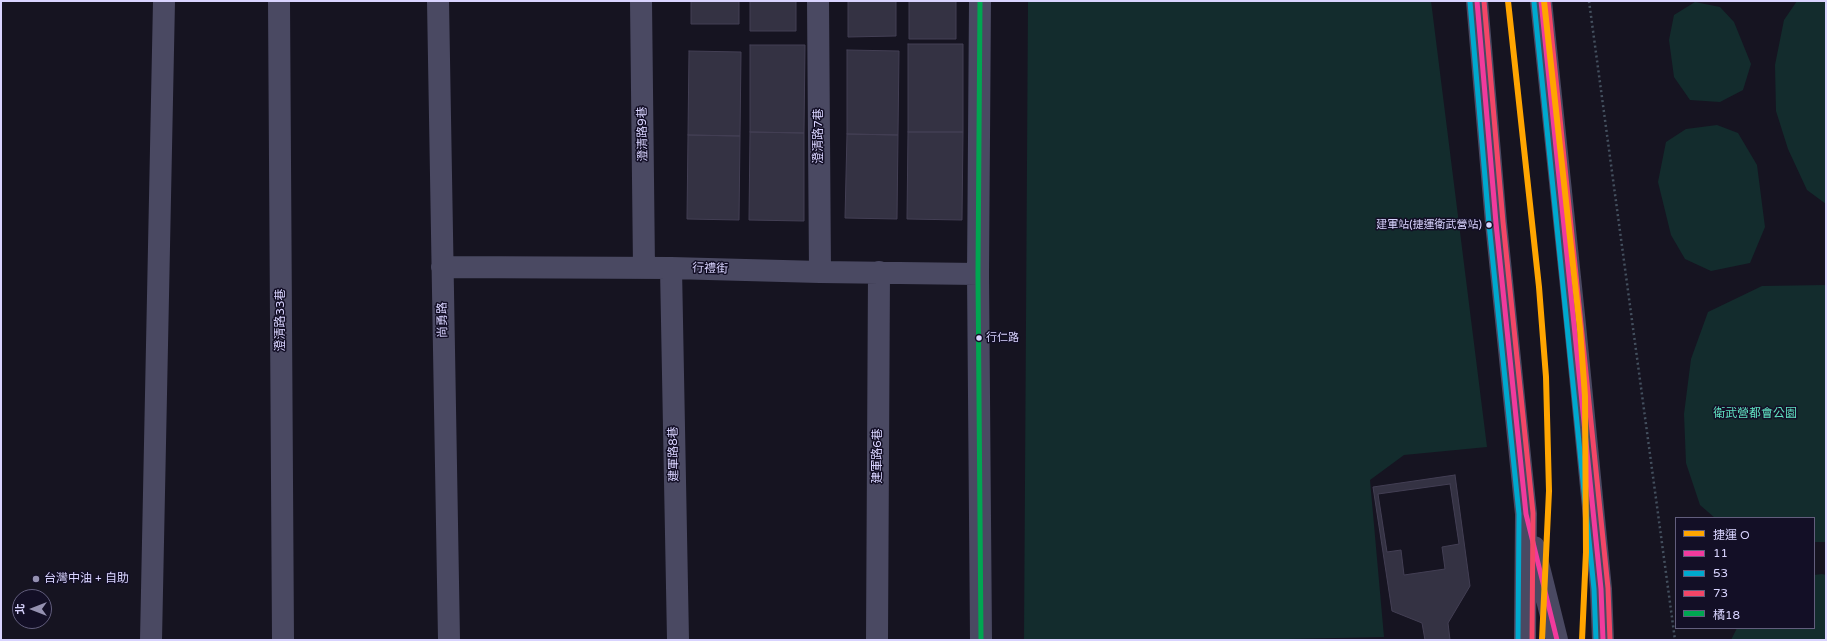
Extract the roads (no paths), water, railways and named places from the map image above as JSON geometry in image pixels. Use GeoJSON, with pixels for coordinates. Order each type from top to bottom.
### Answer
{"type":"FeatureCollection","features":[{"type":"Feature","properties":{"kind":"street"},"geometry":{"type":"LineString","coordinates":[[151,640],[164,1]]}},
{"type":"Feature","properties":{"kind":"street","name":"澄清路33巷"},"geometry":{"type":"LineString","coordinates":[[279,1],[283,640]]}},
{"type":"Feature","properties":{"kind":"street","name":"尚勇路"},"geometry":{"type":"LineString","coordinates":[[438,1],[449,640]]}},
{"type":"Feature","properties":{"kind":"street","name":"澄清路9巷"},"geometry":{"type":"LineString","coordinates":[[641,1],[644,268]]}},
{"type":"Feature","properties":{"kind":"street","name":"澄清路7巷"},"geometry":{"type":"LineString","coordinates":[[818,1],[820,272]]}},
{"type":"Feature","properties":{"kind":"street"},"geometry":{"type":"LineString","coordinates":[[980,1],[978,274],[981,640]]}},
{"type":"Feature","properties":{"kind":"street"},"geometry":{"type":"LineString","coordinates":[[1477,1],[1496,223],[1526,514],[1525,640]]}},
{"type":"Feature","properties":{"kind":"street"},"geometry":{"type":"LineString","coordinates":[[1541,1],[1601,589],[1603,640]]}},
{"type":"Feature","properties":{"kind":"street","name":"行禮街"},"geometry":{"type":"LineString","coordinates":[[442,267],[670,268],[978,274]]}},
{"type":"Feature","properties":{"kind":"street","name":"建軍路8巷"},"geometry":{"type":"LineString","coordinates":[[670,268],[678,640]]}},
{"type":"Feature","properties":{"kind":"street","name":"建軍路6巷"},"geometry":{"type":"LineString","coordinates":[[877,640],[879,272]]}},
{"type":"Feature","properties":{"kind":"street"},"geometry":{"type":"LineString","coordinates":[[1526,514],[1556,640]]}},
{"type":"Feature","properties":{"kind":"metro line","name":"O"},"geometry":{"type":"LineString","coordinates":[[1508,1],[1539,287],[1546,377],[1549,491],[1542,640]]}},
{"type":"Feature","properties":{"kind":"metro line","name":"O"},"geometry":{"type":"LineString","coordinates":[[1544,1],[1580,329],[1585,396],[1586,552],[1582,640]]}},
{"type":"Feature","properties":{"kind":"place","name":"建軍站(捷運衛武營站)"},"geometry":{"type":"Point","coordinates":[1489,225]}},
{"type":"Feature","properties":{"kind":"place","name":"行仁路"},"geometry":{"type":"Point","coordinates":[979,338]}},
{"type":"Feature","properties":{"kind":"place","name":"台灣中油 + 自助"},"geometry":{"type":"Point","coordinates":[36,579]}},
{"type":"Feature","properties":{"kind":"park label","name":"衛武營都會公園"},"geometry":{"type":"Point","coordinates":[1755,414]}}]}
